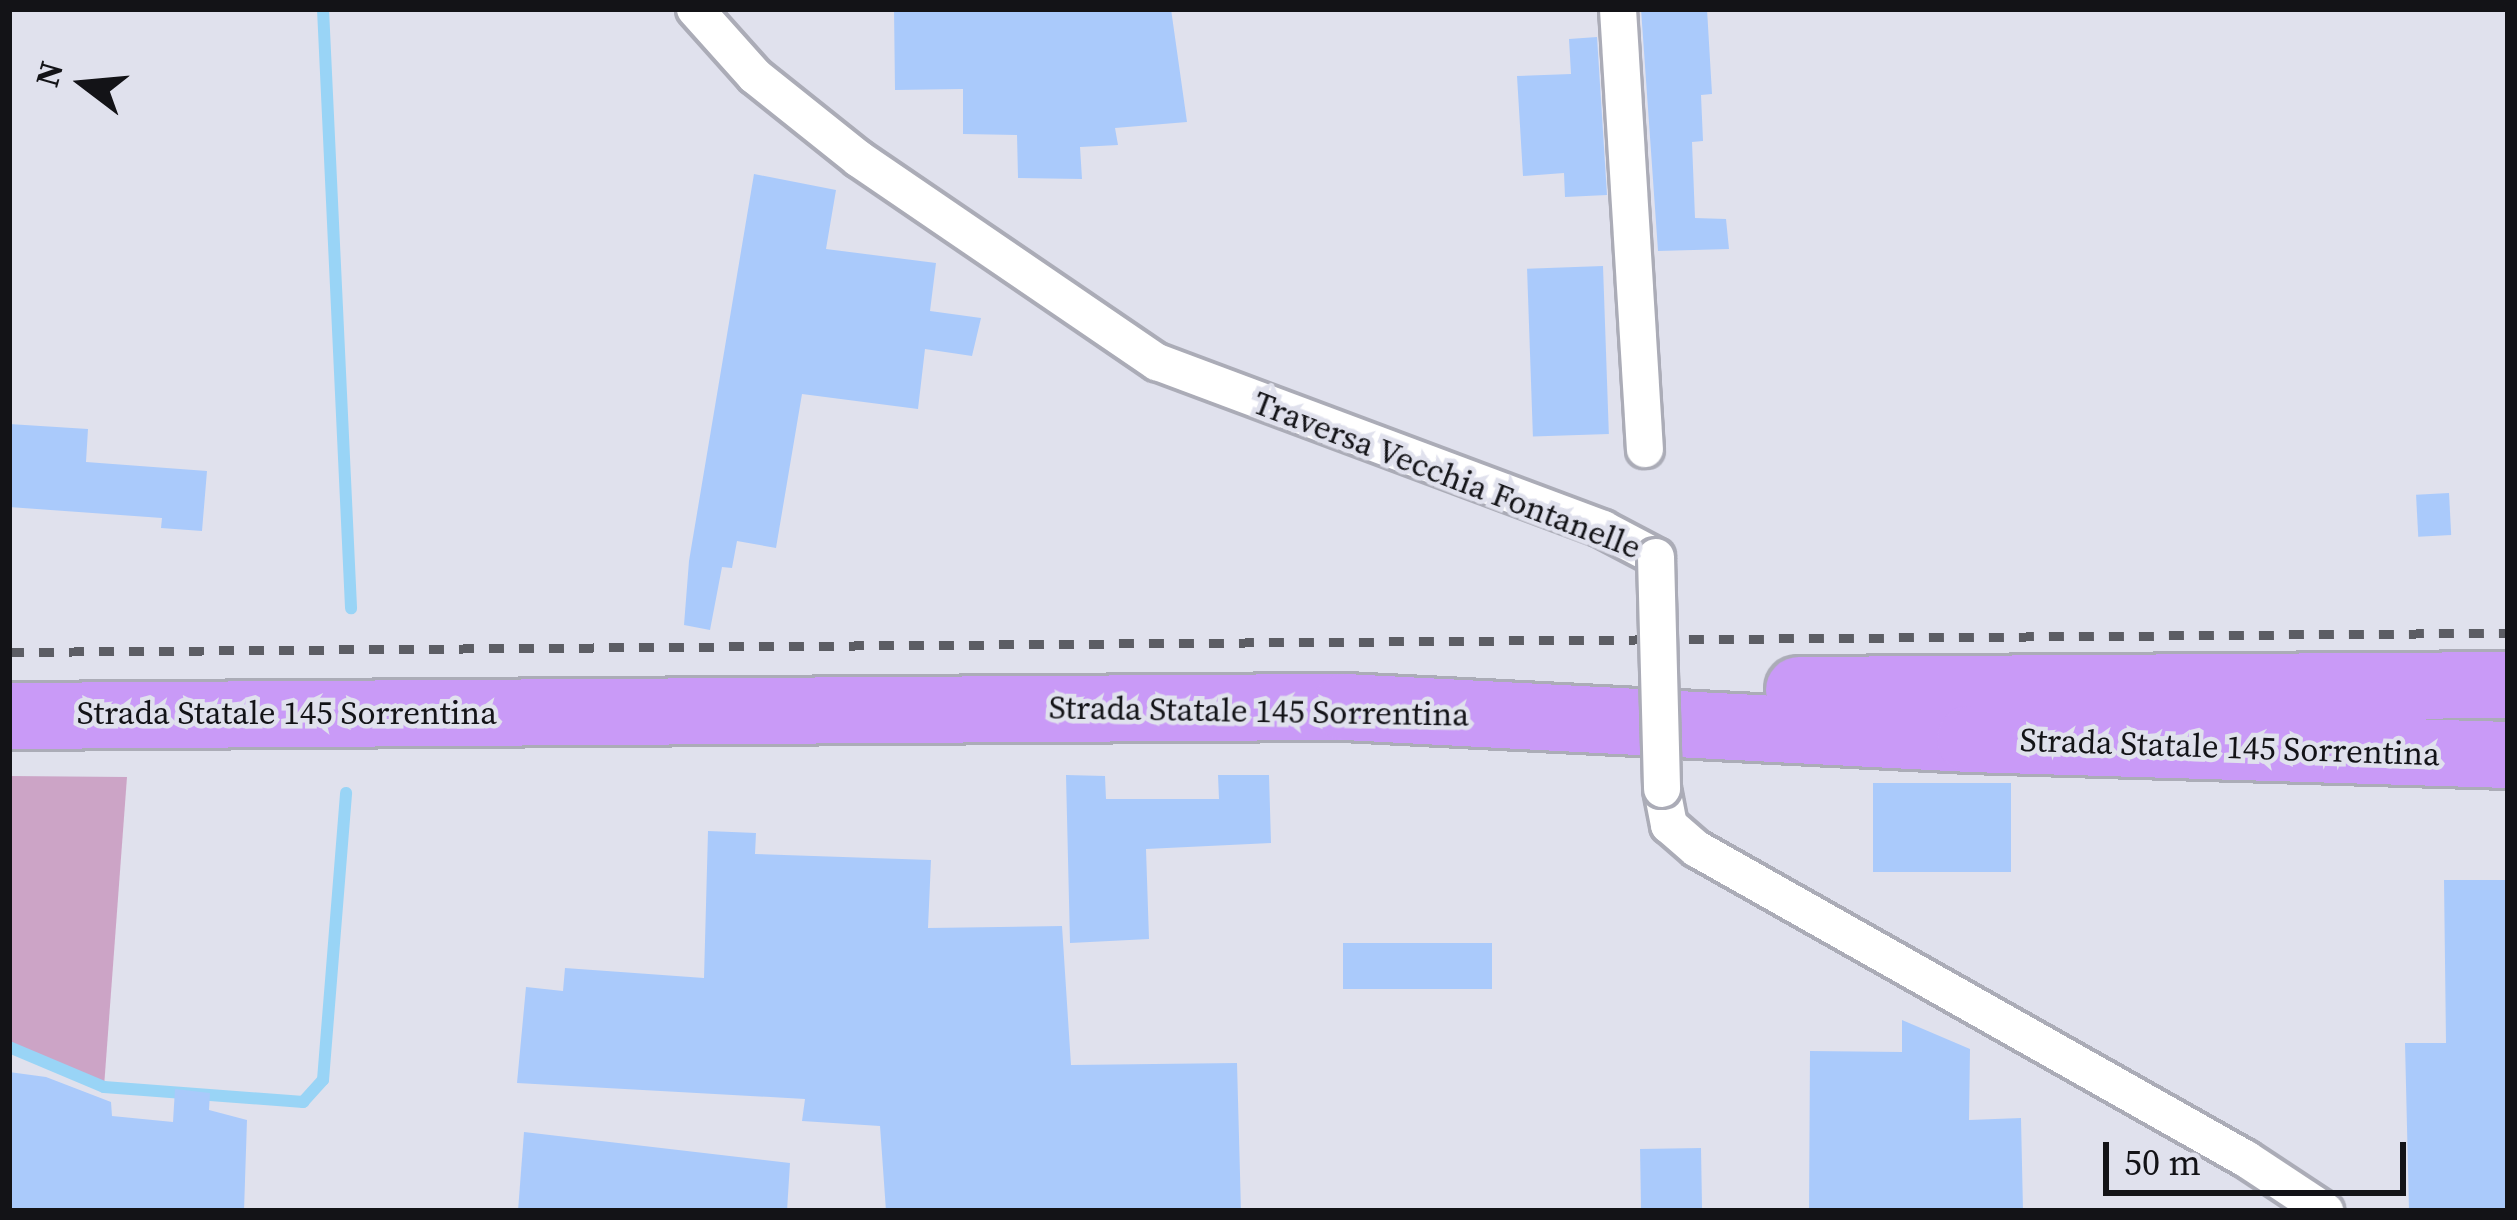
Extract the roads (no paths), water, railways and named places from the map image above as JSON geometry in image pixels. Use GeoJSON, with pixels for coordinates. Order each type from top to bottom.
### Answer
{"type":"FeatureCollection","features":[{"type":"Feature","properties":{"kind":"highway"},"geometry":{"type":"LineString","coordinates":[[1515,715],[1757,690],[2508,685]]}},
{"type":"Feature","properties":{"kind":"highway","name":"Strada Statale 145 Sorrentina"},"geometry":{"type":"LineString","coordinates":[[9,716],[1297,707],[1970,739],[2508,755]]}},
{"type":"Feature","properties":{"kind":"street","name":"Traversa Vecchia Fontanelle"},"geometry":{"type":"LineString","coordinates":[[694,9],[754,76],[859,159],[1157,362],[1603,530],[1656,557],[1661,789],[1669,825],[1696,849],[2246,1159],[2325,1211]]}},
{"type":"Feature","properties":{"kind":"street"},"geometry":{"type":"LineString","coordinates":[[1618,9],[1645,449]]}},
{"type":"Feature","properties":{"kind":"waterway"},"geometry":{"type":"LineString","coordinates":[[323,9],[351,608]]}},
{"type":"Feature","properties":{"kind":"waterway"},"geometry":{"type":"LineString","coordinates":[[9,1047],[104,1087],[303,1102],[323,1080],[346,793]]}},
{"type":"Feature","properties":{"kind":"railway"},"geometry":{"type":"LineString","coordinates":[[9,652],[2508,633]]}}]}
